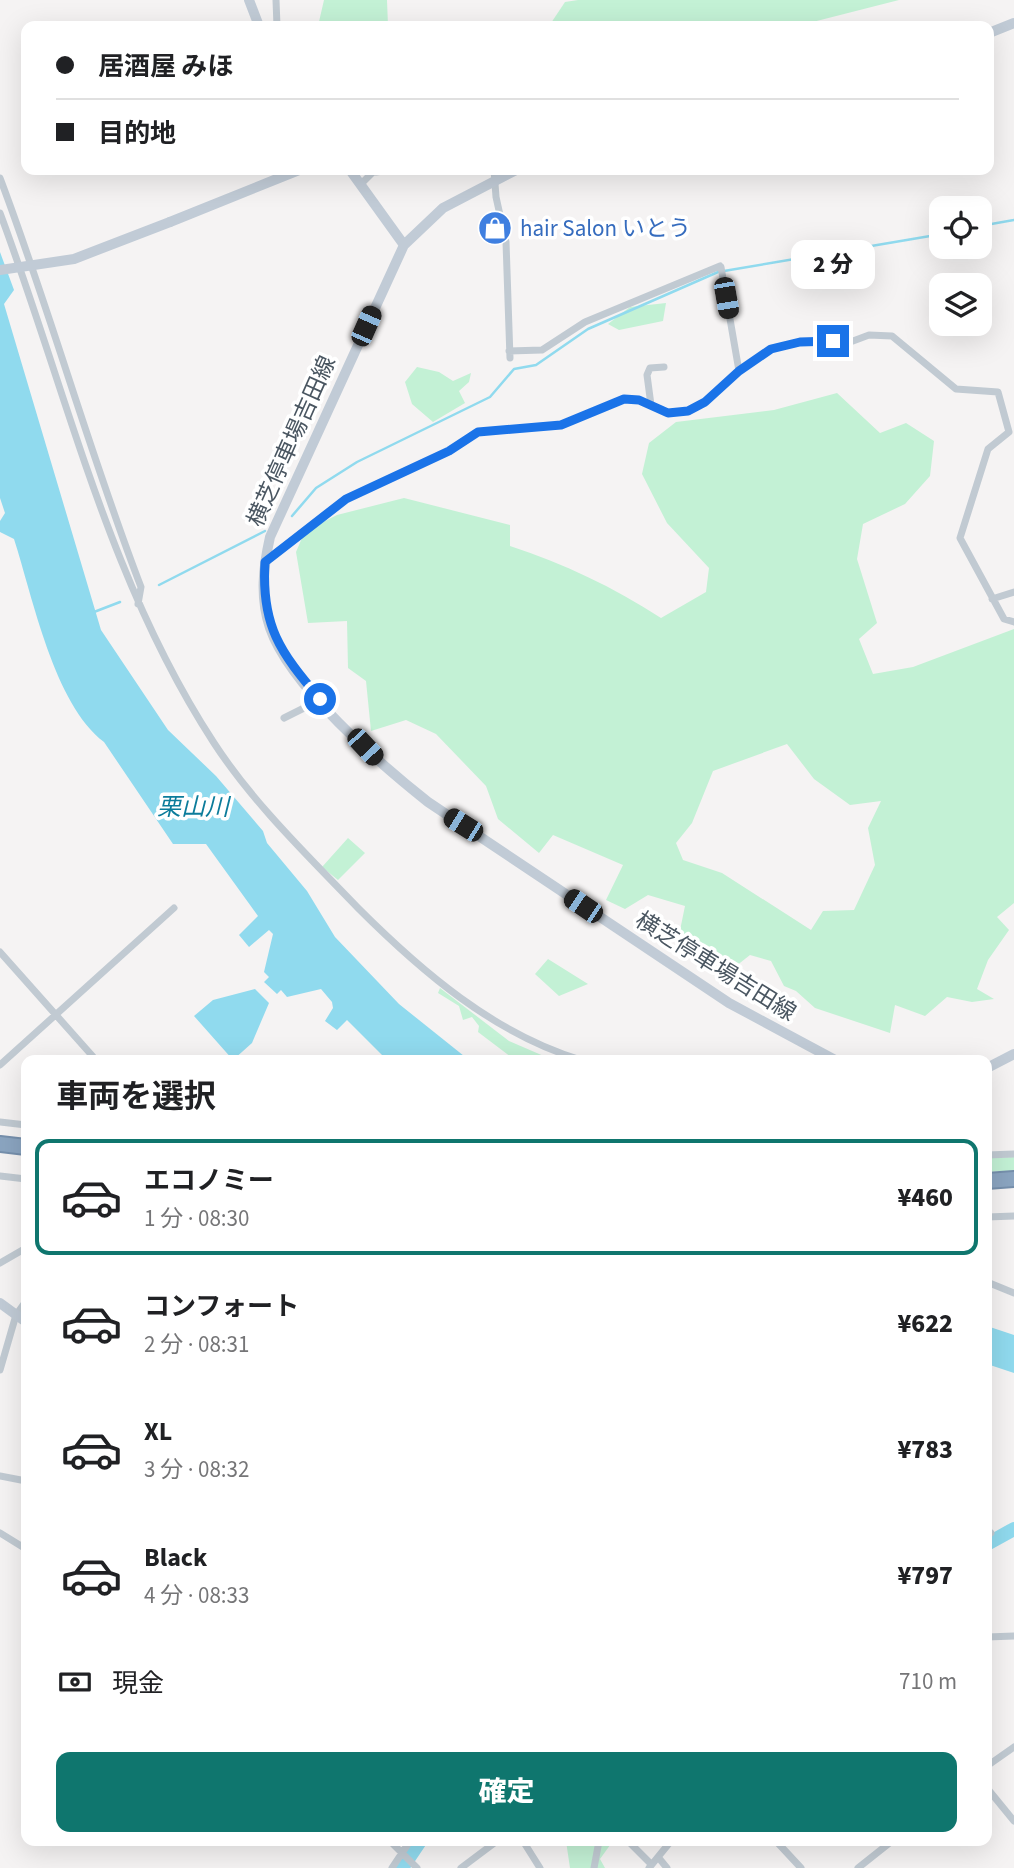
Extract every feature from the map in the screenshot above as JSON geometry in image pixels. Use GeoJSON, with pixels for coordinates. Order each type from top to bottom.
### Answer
{"type":"FeatureCollection","features":[{"type":"Feature","properties":{"kind":"highway"},"geometry":{"type":"LineString","coordinates":[[0,1144],[21,1146]]}},
{"type":"Feature","properties":{"kind":"highway"},"geometry":{"type":"LineString","coordinates":[[992,1181],[1014,1179]]}},
{"type":"Feature","properties":{"kind":"main road"},"geometry":{"type":"LineString","coordinates":[[248,0],[257,21]]}},
{"type":"Feature","properties":{"kind":"main road"},"geometry":{"type":"LineString","coordinates":[[994,31],[1014,23]]}},
{"type":"Feature","properties":{"kind":"main road"},"geometry":{"type":"LineString","coordinates":[[0,270],[74,258],[287,175]]}},
{"type":"Feature","properties":{"kind":"main road"},"geometry":{"type":"LineString","coordinates":[[353,175],[404,245]]}},
{"type":"Feature","properties":{"kind":"main road","name":"横芝停車場吉田線"},"geometry":{"type":"LineString","coordinates":[[495,175],[443,208],[404,245],[271,537],[265,562],[264,600],[270,628],[283,655],[320,699],[382,765],[428,802],[729,1003],[826,1055]]}},
{"type":"Feature","properties":{"kind":"main road"},"geometry":{"type":"LineString","coordinates":[[992,1065],[1014,1054]]}},
{"type":"Feature","properties":{"kind":"main road"},"geometry":{"type":"LineString","coordinates":[[0,1303],[21,1318]]}},
{"type":"Feature","properties":{"kind":"street"},"geometry":{"type":"LineString","coordinates":[[276,0],[277,21]]}},
{"type":"Feature","properties":{"kind":"street"},"geometry":{"type":"LineString","coordinates":[[360,185],[371,175]]}},
{"type":"Feature","properties":{"kind":"street"},"geometry":{"type":"LineString","coordinates":[[495,175],[506,242],[509,355],[542,350],[585,322],[721,269],[739,371]]}},
{"type":"Feature","properties":{"kind":"street"},"geometry":{"type":"LineString","coordinates":[[0,178],[37,276],[76,404],[141,587],[138,604]]}},
{"type":"Feature","properties":{"kind":"street"},"geometry":{"type":"LineString","coordinates":[[0,213],[95,497],[138,604],[170,669],[214,743],[309,858],[391,941],[472,1006],[518,1036],[568,1055]]}},
{"type":"Feature","properties":{"kind":"street"},"geometry":{"type":"LineString","coordinates":[[265,562],[346,499],[449,451],[478,432],[561,425],[624,399],[639,400],[668,413],[688,411],[705,402],[739,371],[763,354],[782,345],[853,341],[884,334],[892,336],[927,368],[956,389],[998,392],[1009,432],[988,449],[960,538],[1004,619],[1014,622]]}},
{"type":"Feature","properties":{"kind":"street"},"geometry":{"type":"LineString","coordinates":[[651,405],[647,375],[650,368],[664,367]]}},
{"type":"Feature","properties":{"kind":"street"},"geometry":{"type":"LineString","coordinates":[[992,599],[1014,592]]}},
{"type":"Feature","properties":{"kind":"street"},"geometry":{"type":"LineString","coordinates":[[284,718],[320,699]]}},
{"type":"Feature","properties":{"kind":"street"},"geometry":{"type":"LineString","coordinates":[[0,1065],[174,908]]}},
{"type":"Feature","properties":{"kind":"street"},"geometry":{"type":"LineString","coordinates":[[0,952],[92,1055]]}},
{"type":"Feature","properties":{"kind":"street"},"geometry":{"type":"LineString","coordinates":[[0,1122],[21,1124]]}},
{"type":"Feature","properties":{"kind":"street"},"geometry":{"type":"LineString","coordinates":[[992,1155],[1014,1154]]}},
{"type":"Feature","properties":{"kind":"street"},"geometry":{"type":"LineString","coordinates":[[0,1176],[21,1178]]}},
{"type":"Feature","properties":{"kind":"street"},"geometry":{"type":"LineString","coordinates":[[992,1217],[1014,1216]]}},
{"type":"Feature","properties":{"kind":"street"},"geometry":{"type":"LineString","coordinates":[[0,1263],[21,1251]]}},
{"type":"Feature","properties":{"kind":"street"},"geometry":{"type":"LineString","coordinates":[[992,1284],[1014,1293]]}},
{"type":"Feature","properties":{"kind":"street"},"geometry":{"type":"LineString","coordinates":[[0,1370],[16,1315],[21,1308]]}},
{"type":"Feature","properties":{"kind":"street"},"geometry":{"type":"LineString","coordinates":[[0,1476],[21,1480]]}},
{"type":"Feature","properties":{"kind":"street"},"geometry":{"type":"LineString","coordinates":[[0,1533],[21,1546]]}},
{"type":"Feature","properties":{"kind":"street"},"geometry":{"type":"LineString","coordinates":[[992,1637],[1014,1636]]}},
{"type":"Feature","properties":{"kind":"street"},"geometry":{"type":"LineString","coordinates":[[992,1762],[1014,1747]]}},
{"type":"Feature","properties":{"kind":"street"},"geometry":{"type":"LineString","coordinates":[[992,1794],[1014,1821]]}},
{"type":"Feature","properties":{"kind":"street"},"geometry":{"type":"LineString","coordinates":[[394,1846],[417,1868]]}},
{"type":"Feature","properties":{"kind":"street"},"geometry":{"type":"LineString","coordinates":[[392,1868],[407,1846]]}},
{"type":"Feature","properties":{"kind":"street"},"geometry":{"type":"LineString","coordinates":[[461,1868],[490,1846]]}},
{"type":"Feature","properties":{"kind":"street"},"geometry":{"type":"LineString","coordinates":[[526,1846],[540,1868]]}},
{"type":"Feature","properties":{"kind":"street"},"geometry":{"type":"LineString","coordinates":[[594,1868],[598,1846]]}},
{"type":"Feature","properties":{"kind":"street"},"geometry":{"type":"LineString","coordinates":[[632,1846],[650,1866],[667,1846]]}},
{"type":"Feature","properties":{"kind":"street"},"geometry":{"type":"LineString","coordinates":[[781,1846],[801,1868]]}},
{"type":"Feature","properties":{"kind":"street"},"geometry":{"type":"LineString","coordinates":[[858,1868],[886,1846]]}},
{"type":"Feature","properties":{"kind":"street"},"geometry":{"type":"LineString","coordinates":[[658,1857],[667,1868]]}},
{"type":"Feature","properties":{"kind":"green space"},"geometry":{"type":"Polygon","coordinates":[[[324,0],[387,0],[388,21],[319,21],[324,0]]]}},
{"type":"Feature","properties":{"kind":"green space"},"geometry":{"type":"Polygon","coordinates":[[[899,0],[817,21],[552,21],[565,2],[899,0]]]}},
{"type":"Feature","properties":{"kind":"green space"},"geometry":{"type":"Polygon","coordinates":[[[666,303],[663,321],[619,330],[608,324],[630,307],[666,303]]]}},
{"type":"Feature","properties":{"kind":"green space"},"geometry":{"type":"Polygon","coordinates":[[[417,367],[439,372],[453,381],[471,373],[469,382],[459,391],[465,403],[433,422],[412,404],[405,382],[417,367]]]}},
{"type":"Feature","properties":{"kind":"green space"},"geometry":{"type":"Polygon","coordinates":[[[837,393],[880,433],[906,423],[934,441],[930,476],[905,504],[863,524],[857,559],[877,623],[859,639],[873,674],[913,667],[1014,629],[1014,903],[997,917],[1009,930],[988,960],[977,989],[994,999],[972,1002],[947,997],[925,1016],[895,1005],[890,1033],[815,1008],[796,991],[784,986],[771,961],[750,955],[731,970],[678,940],[685,906],[648,895],[625,909],[606,900],[623,865],[553,835],[539,853],[498,819],[486,786],[436,734],[406,720],[371,731],[366,681],[348,668],[347,621],[308,623],[296,552],[305,531],[337,515],[404,498],[510,525],[510,546],[588,577],[661,618],[706,592],[709,568],[667,523],[642,474],[649,443],[676,422],[774,410],[837,393]],[[787,744],[713,771],[692,823],[676,843],[683,860],[722,873],[811,930],[823,911],[854,910],[875,865],[868,828],[881,801],[850,805],[814,779],[787,744]]]}},
{"type":"Feature","properties":{"kind":"green space"},"geometry":{"type":"Polygon","coordinates":[[[348,838],[365,853],[338,880],[322,867],[348,838]]]}},
{"type":"Feature","properties":{"kind":"green space"},"geometry":{"type":"Polygon","coordinates":[[[548,959],[588,984],[559,996],[535,974],[548,959]]]}},
{"type":"Feature","properties":{"kind":"green space"},"geometry":{"type":"Polygon","coordinates":[[[440,988],[509,1041],[541,1055],[508,1055],[478,1032],[479,1026],[472,1017],[463,1020],[459,1006],[438,993],[440,988]]]}},
{"type":"Feature","properties":{"kind":"green space"},"geometry":{"type":"Polygon","coordinates":[[[1014,1157],[1014,1171],[992,1172],[992,1158],[1014,1157]]]}},
{"type":"Feature","properties":{"kind":"green space"},"geometry":{"type":"Polygon","coordinates":[[[567,1846],[609,1846],[600,1859],[605,1868],[570,1868],[567,1846]]]}},
{"type":"Feature","properties":{"kind":"water","name":"栗山川"},"geometry":{"type":"Polygon","coordinates":[[[0,252],[14,290],[4,304],[101,630],[168,730],[216,776],[263,831],[267,843],[307,891],[335,937],[399,1004],[463,1055],[382,1055],[347,1020],[337,1030],[325,1021],[333,1008],[332,1002],[321,989],[287,997],[281,990],[277,994],[264,982],[269,977],[264,972],[273,934],[269,930],[249,947],[239,935],[258,916],[206,844],[173,844],[104,742],[87,725],[72,703],[47,648],[14,539],[0,532],[0,521],[5,513],[0,498],[0,252]]]}},
{"type":"Feature","properties":{"kind":"water"},"geometry":{"type":"Polygon","coordinates":[[[255,989],[269,1003],[252,1043],[239,1055],[229,1055],[194,1016],[213,1000],[255,989]]]}},
{"type":"Feature","properties":{"kind":"water"},"geometry":{"type":"Polygon","coordinates":[[[992,1328],[1014,1335],[1014,1373],[992,1366],[992,1328]]]}},
{"type":"Feature","properties":{"kind":"waterway"},"geometry":{"type":"LineString","coordinates":[[992,224],[1014,220]]}},
{"type":"Feature","properties":{"kind":"waterway"},"geometry":{"type":"LineString","coordinates":[[292,516],[316,488],[357,462],[490,397],[514,369],[536,365],[588,329],[718,272],[929,236]]}},
{"type":"Feature","properties":{"kind":"waterway"},"geometry":{"type":"LineString","coordinates":[[159,585],[265,531]]}},
{"type":"Feature","properties":{"kind":"waterway"},"geometry":{"type":"LineString","coordinates":[[94,612],[120,602]]}},
{"type":"Feature","properties":{"kind":"waterway"},"geometry":{"type":"LineString","coordinates":[[992,1541],[1014,1529]]}},
{"type":"Feature","properties":{"kind":"waterway"},"geometry":{"type":"LineString","coordinates":[[402,1868],[417,1846]]}},
{"type":"Feature","properties":{"kind":"place","name":"hair Salon いとう"},"geometry":{"type":"Point","coordinates":[495,228]}},
{"type":"Feature","properties":{"kind":"route"},"geometry":{"type":"LineString","coordinates":[[320,699],[283,655],[270,628],[264,600],[265,562],[346,499],[449,451],[478,432],[496,428],[561,425],[624,399],[639,400],[668,413],[688,411],[723,389],[739,371],[771,349],[800,342],[833,341]]}}]}
